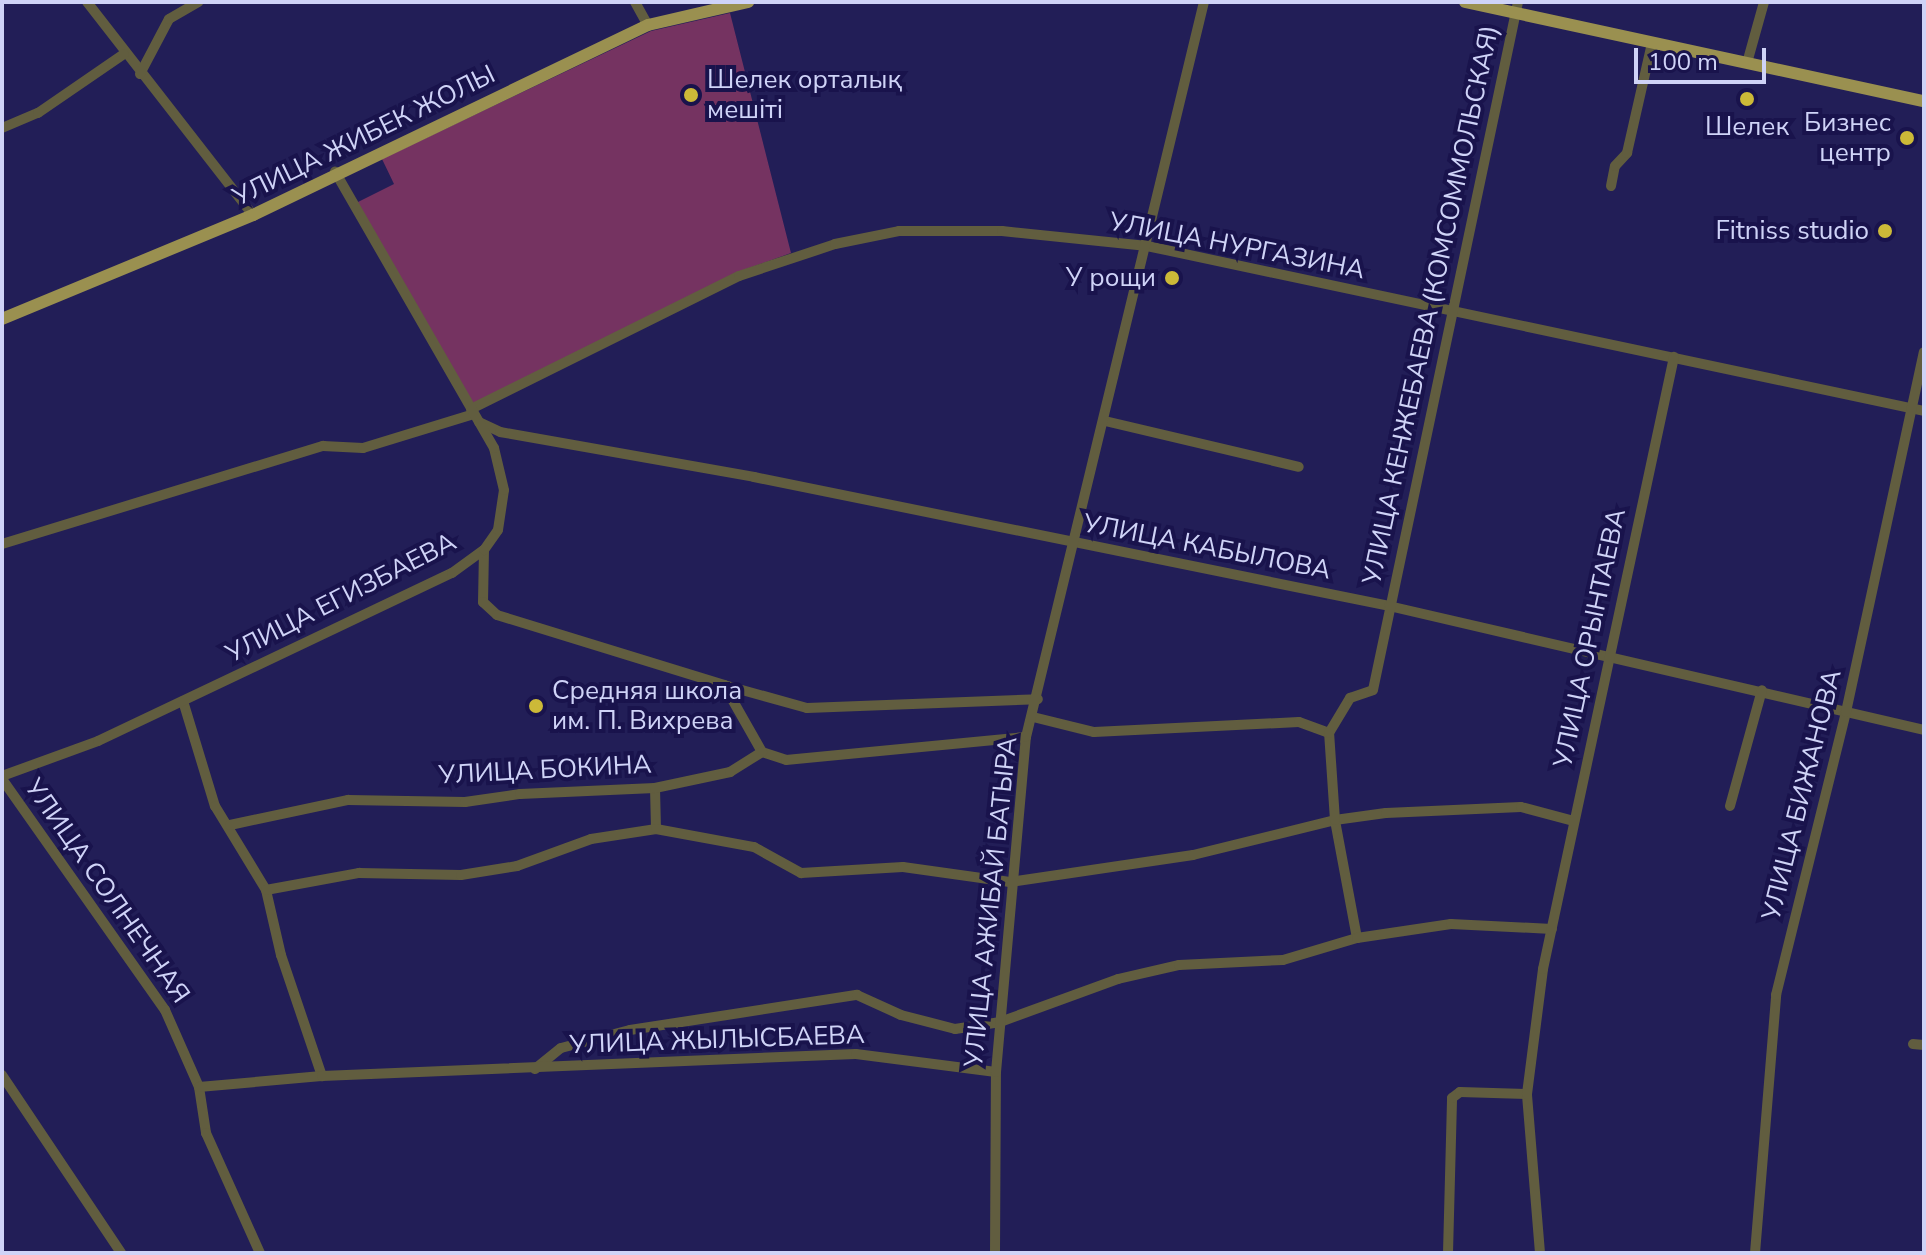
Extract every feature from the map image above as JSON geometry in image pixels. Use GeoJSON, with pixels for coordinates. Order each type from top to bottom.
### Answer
{"type":"FeatureCollection","features":[{"type":"Feature","properties":{"kind":"main road","name":"УЛИЦА ЖИБЕК ЖОЛЫ"},"geometry":{"type":"LineString","coordinates":[[2,319],[253,215],[335,172],[648,25],[748,2]]}},
{"type":"Feature","properties":{"kind":"main road"},"geometry":{"type":"LineString","coordinates":[[1465,2],[1517,8],[1652,43],[1924,101]]}},
{"type":"Feature","properties":{"kind":"street"},"geometry":{"type":"LineString","coordinates":[[87,2],[124,54],[253,215]]}},
{"type":"Feature","properties":{"kind":"street"},"geometry":{"type":"LineString","coordinates":[[140,74],[169,19],[199,2]]}},
{"type":"Feature","properties":{"kind":"street"},"geometry":{"type":"LineString","coordinates":[[635,2],[648,25]]}},
{"type":"Feature","properties":{"kind":"street","name":"УЛИЦА АЖИБАЙ БАТЫРА"},"geometry":{"type":"LineString","coordinates":[[995,1253],[996,1072],[1010,882],[1026,737],[1076,544],[1204,2]]}},
{"type":"Feature","properties":{"kind":"street"},"geometry":{"type":"LineString","coordinates":[[1747,63],[1764,2]]}},
{"type":"Feature","properties":{"kind":"street","name":"УЛИЦА КЕНЖЕБАЕВА (КОМСОММОЛЬСКАЯ)"},"geometry":{"type":"LineString","coordinates":[[1329,733],[1350,698],[1373,690],[1517,8]]}},
{"type":"Feature","properties":{"kind":"street"},"geometry":{"type":"LineString","coordinates":[[1611,186],[1615,166],[1627,153],[1652,43]]}},
{"type":"Feature","properties":{"kind":"street"},"geometry":{"type":"LineString","coordinates":[[2,128],[38,113],[124,54]]}},
{"type":"Feature","properties":{"kind":"street","name":"УЛИЦА ЕГИЗБАЕВА"},"geometry":{"type":"LineString","coordinates":[[2,777],[98,741],[452,573],[484,550],[498,530],[504,490],[497,458],[335,172]]}},
{"type":"Feature","properties":{"kind":"street","name":"УЛИЦА НУРГАЗИНА"},"geometry":{"type":"LineString","coordinates":[[2,544],[323,446],[363,448],[475,415],[739,276],[835,244],[899,231],[1002,231],[1147,246],[1924,411]]}},
{"type":"Feature","properties":{"kind":"street","name":"УЛИЦА БИЖАНОВА"},"geometry":{"type":"LineString","coordinates":[[1755,1253],[1776,995],[1846,712],[1924,352]]}},
{"type":"Feature","properties":{"kind":"street","name":"УЛИЦА ОРЫНТАЕВА"},"geometry":{"type":"LineString","coordinates":[[1540,1253],[1527,1094],[1552,929],[1608,653],[1674,357]]}},
{"type":"Feature","properties":{"kind":"street","name":"УЛИЦА КАБЫЛОВА"},"geometry":{"type":"LineString","coordinates":[[475,415],[500,432],[754,477],[1389,606],[1608,653],[1924,730]]}},
{"type":"Feature","properties":{"kind":"street"},"geometry":{"type":"LineString","coordinates":[[1105,421],[1299,467]]}},
{"type":"Feature","properties":{"kind":"street"},"geometry":{"type":"LineString","coordinates":[[484,550],[483,602],[497,615],[807,708],[1038,699]]}},
{"type":"Feature","properties":{"kind":"street"},"geometry":{"type":"LineString","coordinates":[[724,685],[762,752],[786,760],[824,759],[1026,737]]}},
{"type":"Feature","properties":{"kind":"street"},"geometry":{"type":"LineString","coordinates":[[1730,806],[1762,690]]}},
{"type":"Feature","properties":{"kind":"street"},"geometry":{"type":"LineString","coordinates":[[183,701],[215,806],[230,825],[266,890],[281,955],[322,1076]]}},
{"type":"Feature","properties":{"kind":"street"},"geometry":{"type":"LineString","coordinates":[[1033,717],[1094,732],[1299,722],[1329,733],[1335,820],[1357,938]]}},
{"type":"Feature","properties":{"kind":"street","name":"УЛИЦА БОКИНА"},"geometry":{"type":"LineString","coordinates":[[230,825],[348,800],[465,802],[520,794],[655,788],[730,772],[762,752]]}},
{"type":"Feature","properties":{"kind":"street","name":"УЛИЦА СОЛНЕЧНАЯ"},"geometry":{"type":"LineString","coordinates":[[2,777],[149,983],[199,1087],[206,1133],[260,1253]]}},
{"type":"Feature","properties":{"kind":"street"},"geometry":{"type":"LineString","coordinates":[[655,788],[656,829]]}},
{"type":"Feature","properties":{"kind":"street"},"geometry":{"type":"LineString","coordinates":[[266,890],[359,873],[461,875],[517,866],[591,839],[656,829],[759,849],[801,873],[903,867],[1010,882],[1193,855],[1335,820],[1521,807],[1574,821]]}},
{"type":"Feature","properties":{"kind":"street","name":"УЛИЦА ЖЫЛЫСБАЕВА"},"geometry":{"type":"LineString","coordinates":[[535,1069],[561,1048],[630,1030],[857,995],[901,1015],[955,1029],[1000,1022],[1133,975],[1179,965],[1283,960],[1357,938],[1451,924],[1552,929]]}},
{"type":"Feature","properties":{"kind":"street","name":"УЛИЦА ЖЫЛЫСБАЕВА"},"geometry":{"type":"LineString","coordinates":[[199,1087],[322,1076],[856,1054],[996,1072]]}},
{"type":"Feature","properties":{"kind":"street"},"geometry":{"type":"LineString","coordinates":[[2,1075],[121,1253]]}},
{"type":"Feature","properties":{"kind":"street"},"geometry":{"type":"LineString","coordinates":[[1448,1253],[1452,1098],[1460,1092],[1527,1094]]}},
{"type":"Feature","properties":{"kind":"shaded area"},"geometry":{"type":"Polygon","coordinates":[[[730,13],[791,253],[738,272],[471,406],[356,203],[394,184],[382,159],[651,31],[730,13]]]}},
{"type":"Feature","properties":{"kind":"place","name":"Шелек орталық мешіті"},"geometry":{"type":"Point","coordinates":[691,95]}},
{"type":"Feature","properties":{"kind":"place","name":"Шелек"},"geometry":{"type":"Point","coordinates":[1747,99]}},
{"type":"Feature","properties":{"kind":"place","name":"Бизнес центр"},"geometry":{"type":"Point","coordinates":[1907,138]}},
{"type":"Feature","properties":{"kind":"place","name":"Fitniss studio"},"geometry":{"type":"Point","coordinates":[1885,231]}},
{"type":"Feature","properties":{"kind":"place","name":"У рощи"},"geometry":{"type":"Point","coordinates":[1172,278]}},
{"type":"Feature","properties":{"kind":"place","name":"Средняя школа им. П. Вихрева"},"geometry":{"type":"Point","coordinates":[536,706]}}]}
